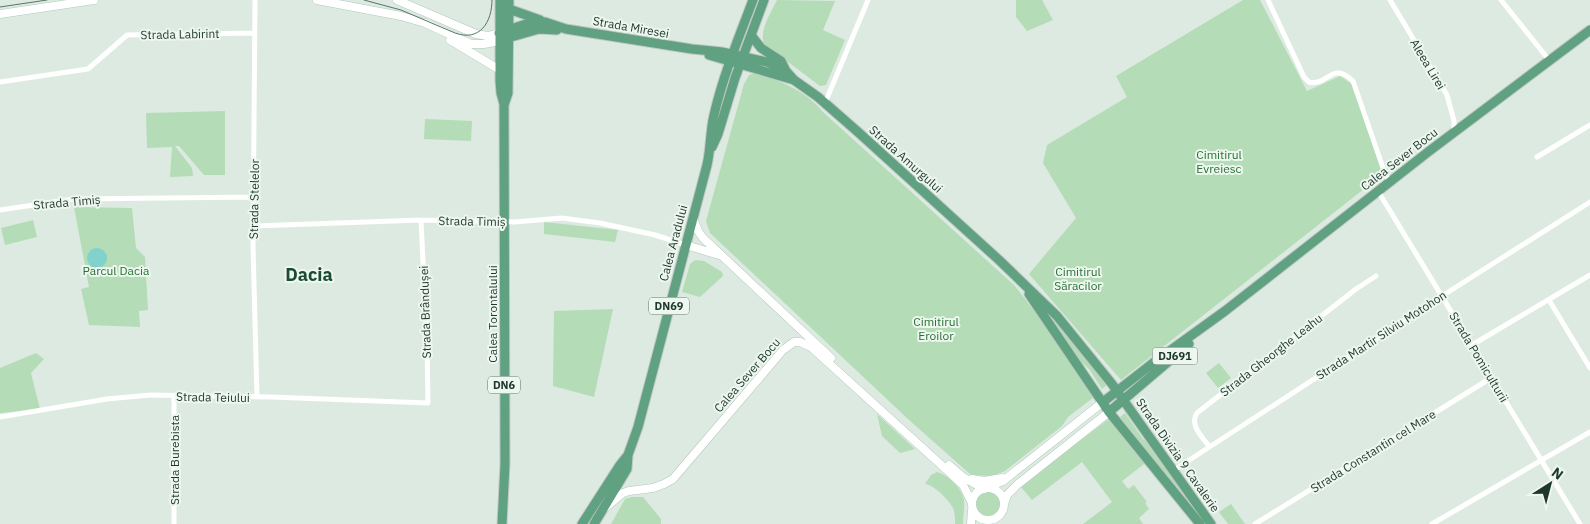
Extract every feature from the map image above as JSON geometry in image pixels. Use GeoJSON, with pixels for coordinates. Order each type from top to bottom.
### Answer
{"type":"FeatureCollection","features":[{"type":"Feature","properties":{"kind":"main road"},"geometry":{"type":"LineString","coordinates":[[0,14],[94,0]]}},
{"type":"Feature","properties":{"kind":"main road"},"geometry":{"type":"LineString","coordinates":[[317,0],[394,14],[432,26],[471,44],[484,44],[499,37]]}},
{"type":"Feature","properties":{"kind":"main road"},"geometry":{"type":"LineString","coordinates":[[397,0],[476,34],[499,37]]}},
{"type":"Feature","properties":{"kind":"main road","name":"Calea Torontalului"},"geometry":{"type":"LineString","coordinates":[[500,0],[500,70],[501,93],[504,105],[505,464],[502,524]]}},
{"type":"Feature","properties":{"kind":"main road","name":"Calea Aradului"},"geometry":{"type":"LineString","coordinates":[[710,152],[710,131],[714,113],[753,0]]}},
{"type":"Feature","properties":{"kind":"main road","name":"Calea Aradului"},"geometry":{"type":"LineString","coordinates":[[594,524],[627,469],[628,455],[638,427],[710,152],[718,134],[764,0]]}},
{"type":"Feature","properties":{"kind":"main road"},"geometry":{"type":"LineString","coordinates":[[509,5],[545,22]]}},
{"type":"Feature","properties":{"kind":"main road","name":"Calea Torontalului"},"geometry":{"type":"LineString","coordinates":[[504,105],[508,93],[509,5]]}},
{"type":"Feature","properties":{"kind":"main road","name":"Strada Miresei"},"geometry":{"type":"LineString","coordinates":[[499,37],[529,23],[545,22],[566,29],[692,49],[742,60]]}},
{"type":"Feature","properties":{"kind":"main road"},"geometry":{"type":"LineString","coordinates":[[432,26],[450,40],[500,70]]}},
{"type":"Feature","properties":{"kind":"main road","name":"Strada Miresei"},"geometry":{"type":"LineString","coordinates":[[509,33],[539,29],[566,29]]}},
{"type":"Feature","properties":{"kind":"main road","name":"Calea Sever Bocu"},"geometry":{"type":"LineString","coordinates":[[985,489],[997,485],[1010,476],[1117,391],[1225,311],[1378,190],[1590,30]]}},
{"type":"Feature","properties":{"kind":"main road"},"geometry":{"type":"LineString","coordinates":[[751,36],[761,48],[780,61],[786,71]]}},
{"type":"Feature","properties":{"kind":"main road","name":"Strada Amurgului"},"geometry":{"type":"LineString","coordinates":[[742,60],[794,80]]}},
{"type":"Feature","properties":{"kind":"main road","name":"Strada Amurgului"},"geometry":{"type":"LineString","coordinates":[[742,60],[767,62],[786,71],[794,80],[825,103],[999,260],[1057,316],[1117,391]]}},
{"type":"Feature","properties":{"kind":"main road"},"geometry":{"type":"LineString","coordinates":[[693,218],[700,234],[794,324],[963,477],[985,489],[994,489],[998,492],[1002,496],[1004,505]]}},
{"type":"Feature","properties":{"kind":"main road"},"geometry":{"type":"LineString","coordinates":[[686,245],[725,259]]}},
{"type":"Feature","properties":{"kind":"main road","name":"Strada Amurgului"},"geometry":{"type":"LineString","coordinates":[[999,260],[1028,292],[1103,402]]}},
{"type":"Feature","properties":{"kind":"main road","name":"Calea Sever Bocu"},"geometry":{"type":"LineString","coordinates":[[1004,505],[1007,495],[1018,484],[1124,400],[1225,311]]}},
{"type":"Feature","properties":{"kind":"main road"},"geometry":{"type":"LineString","coordinates":[[794,324],[794,342]]}},
{"type":"Feature","properties":{"kind":"main road","name":"Calea Sever Bocu"},"geometry":{"type":"LineString","coordinates":[[600,514],[623,493],[653,488],[673,478],[701,448],[783,350],[794,342],[800,342],[811,347],[836,368],[963,486],[972,504]]}},
{"type":"Feature","properties":{"kind":"main road","name":"Strada Divizia 9 Cavalerie"},"geometry":{"type":"LineString","coordinates":[[1117,391],[1211,524]]}},
{"type":"Feature","properties":{"kind":"main road","name":"Strada Divizia 9 Cavalerie"},"geometry":{"type":"LineString","coordinates":[[1103,402],[1109,412],[1200,524]]}},
{"type":"Feature","properties":{"kind":"main road","name":"Calea Aradului"},"geometry":{"type":"LineString","coordinates":[[582,524],[628,455]]}},
{"type":"Feature","properties":{"kind":"main road"},"geometry":{"type":"LineString","coordinates":[[963,477],[984,481],[1010,476]]}},
{"type":"Feature","properties":{"kind":"main road","name":"DJ691"},"geometry":{"type":"LineString","coordinates":[[985,489],[976,494],[972,504],[974,514],[979,518],[992,521],[1002,512],[1004,505]]}},
{"type":"Feature","properties":{"kind":"main road"},"geometry":{"type":"LineString","coordinates":[[971,524],[972,504]]}},
{"type":"Feature","properties":{"kind":"street","name":"Strada Stelelor"},"geometry":{"type":"LineString","coordinates":[[255,0],[255,226],[253,246],[257,398]]}},
{"type":"Feature","properties":{"kind":"street"},"geometry":{"type":"LineString","coordinates":[[825,103],[868,0]]}},
{"type":"Feature","properties":{"kind":"street"},"geometry":{"type":"LineString","coordinates":[[1268,0],[1308,82],[1315,83],[1337,72],[1345,74],[1353,80],[1389,182]]}},
{"type":"Feature","properties":{"kind":"street","name":"Aleea Lirei"},"geometry":{"type":"LineString","coordinates":[[1390,0],[1447,95],[1454,121],[1454,132]]}},
{"type":"Feature","properties":{"kind":"street"},"geometry":{"type":"LineString","coordinates":[[1501,0],[1550,60]]}},
{"type":"Feature","properties":{"kind":"street","name":"Strada Labirint"},"geometry":{"type":"LineString","coordinates":[[0,82],[88,69],[127,34],[255,33]]}},
{"type":"Feature","properties":{"kind":"street"},"geometry":{"type":"LineString","coordinates":[[1538,157],[1590,125]]}},
{"type":"Feature","properties":{"kind":"street","name":"Strada Pomiculturii"},"geometry":{"type":"LineString","coordinates":[[1378,190],[1580,524]]}},
{"type":"Feature","properties":{"kind":"street","name":"Strada Timiș"},"geometry":{"type":"LineString","coordinates":[[0,210],[70,200],[255,197]]}},
{"type":"Feature","properties":{"kind":"street","name":"Strada Martir Silviu Motohon"},"geometry":{"type":"LineString","coordinates":[[1174,470],[1590,202]]}},
{"type":"Feature","properties":{"kind":"street","name":"Strada Timiș"},"geometry":{"type":"LineString","coordinates":[[255,226],[422,220],[503,222],[562,218],[623,228],[655,235],[686,245]]}},
{"type":"Feature","properties":{"kind":"street","name":"Strada Brândușei"},"geometry":{"type":"LineString","coordinates":[[422,220],[428,403]]}},
{"type":"Feature","properties":{"kind":"street","name":"Strada Gheorghe Leahu"},"geometry":{"type":"LineString","coordinates":[[1209,446],[1196,427],[1195,416],[1197,413],[1356,289],[1376,276]]}},
{"type":"Feature","properties":{"kind":"street"},"geometry":{"type":"LineString","coordinates":[[1472,345],[1590,276]]}},
{"type":"Feature","properties":{"kind":"street"},"geometry":{"type":"LineString","coordinates":[[1549,300],[1590,368]]}},
{"type":"Feature","properties":{"kind":"street","name":"Strada Constantin cel Mare"},"geometry":{"type":"LineString","coordinates":[[1255,524],[1491,378]]}},
{"type":"Feature","properties":{"kind":"street","name":"Strada Teiului"},"geometry":{"type":"LineString","coordinates":[[0,417],[150,395],[428,403]]}},
{"type":"Feature","properties":{"kind":"street","name":"Strada Burebista"},"geometry":{"type":"LineString","coordinates":[[174,396],[174,524]]}},
{"type":"Feature","properties":{"kind":"street"},"geometry":{"type":"LineString","coordinates":[[1432,524],[1590,432]]}},
{"type":"Feature","properties":{"kind":"green space"},"geometry":{"type":"Polygon","coordinates":[[[777,0],[835,1],[823,30],[845,40],[826,85],[820,86],[764,44],[764,27],[777,0]]]}},
{"type":"Feature","properties":{"kind":"green space"},"geometry":{"type":"Polygon","coordinates":[[[1016,0],[1042,0],[1053,20],[1027,31],[1016,17],[1016,0]]]}},
{"type":"Feature","properties":{"kind":"green space","name":"Cimitirul Evreiesc"},"geometry":{"type":"Polygon","coordinates":[[[1243,0],[1260,0],[1307,91],[1340,76],[1353,85],[1383,174],[1121,380],[1029,274],[1076,218],[1043,163],[1047,145],[1127,97],[1116,76],[1243,0]]]}},
{"type":"Feature","properties":{"kind":"green space","name":"Cimitirul Eroilor"},"geometry":{"type":"Polygon","coordinates":[[[756,73],[784,84],[809,98],[1015,286],[1045,325],[1094,397],[1068,417],[1062,426],[1005,471],[992,476],[971,475],[908,419],[710,233],[706,221],[744,84],[749,75],[756,73]]]}},
{"type":"Feature","properties":{"kind":"green space"},"geometry":{"type":"Polygon","coordinates":[[[225,111],[225,175],[204,175],[179,146],[175,146],[192,168],[193,176],[170,177],[172,147],[147,148],[146,113],[225,111]]]}},
{"type":"Feature","properties":{"kind":"green space"},"geometry":{"type":"Polygon","coordinates":[[[425,119],[472,121],[471,141],[424,139],[425,119]]]}},
{"type":"Feature","properties":{"kind":"green space","name":"Parcul Dacia"},"geometry":{"type":"Polygon","coordinates":[[[74,207],[132,208],[136,248],[145,257],[148,310],[139,311],[140,327],[89,325],[81,289],[89,287],[74,207]]]}},
{"type":"Feature","properties":{"kind":"green space"},"geometry":{"type":"Polygon","coordinates":[[[33,220],[37,237],[5,245],[1,228],[33,220]]]}},
{"type":"Feature","properties":{"kind":"green space"},"geometry":{"type":"Polygon","coordinates":[[[544,222],[618,230],[615,242],[544,234],[544,222]]]}},
{"type":"Feature","properties":{"kind":"green space"},"geometry":{"type":"Polygon","coordinates":[[[695,260],[704,261],[722,272],[723,276],[700,297],[682,292],[690,264],[695,260]]]}},
{"type":"Feature","properties":{"kind":"green space"},"geometry":{"type":"Polygon","coordinates":[[[613,309],[594,397],[553,386],[554,311],[613,309]]]}},
{"type":"Feature","properties":{"kind":"green space"},"geometry":{"type":"Polygon","coordinates":[[[1050,314],[1109,383],[1102,389],[1089,369],[1079,360],[1049,316],[1050,314]]]}},
{"type":"Feature","properties":{"kind":"green space"},"geometry":{"type":"Polygon","coordinates":[[[36,353],[44,359],[31,373],[40,409],[0,413],[0,368],[36,353]]]}},
{"type":"Feature","properties":{"kind":"green space"},"geometry":{"type":"Polygon","coordinates":[[[1219,363],[1231,378],[1218,388],[1206,373],[1219,363]]]}},
{"type":"Feature","properties":{"kind":"green space"},"geometry":{"type":"Polygon","coordinates":[[[1125,413],[1143,439],[1157,452],[1208,524],[1205,524],[1120,417],[1125,413]]]}},
{"type":"Feature","properties":{"kind":"green space"},"geometry":{"type":"Polygon","coordinates":[[[877,414],[915,449],[900,453],[882,436],[877,414]]]}},
{"type":"Feature","properties":{"kind":"green space"},"geometry":{"type":"Polygon","coordinates":[[[1114,418],[1148,461],[1122,481],[1128,489],[1134,485],[1147,502],[1145,503],[1149,509],[1139,518],[1143,524],[1083,524],[1112,502],[1082,462],[1032,500],[1020,486],[1106,421],[1114,418]]]}},
{"type":"Feature","properties":{"kind":"green space"},"geometry":{"type":"Polygon","coordinates":[[[937,472],[950,479],[963,495],[963,524],[955,524],[951,504],[936,490],[925,484],[931,475],[937,472]]]}},
{"type":"Feature","properties":{"kind":"green space"},"geometry":{"type":"Polygon","coordinates":[[[988,489],[994,490],[999,494],[1003,499],[1003,511],[999,516],[994,520],[988,521],[982,520],[977,516],[973,511],[972,505],[973,499],[977,494],[982,490],[988,489]]]}},
{"type":"Feature","properties":{"kind":"green space"},"geometry":{"type":"Polygon","coordinates":[[[643,497],[661,519],[661,524],[611,524],[625,499],[643,497]]]}},
{"type":"Feature","properties":{"kind":"green space"},"geometry":{"type":"Polygon","coordinates":[[[1231,504],[1245,524],[1228,524],[1219,512],[1231,504]]]}},
{"type":"Feature","properties":{"kind":"water"},"geometry":{"type":"Polygon","coordinates":[[[97,248],[104,251],[107,258],[104,265],[97,268],[90,265],[87,258],[90,251],[97,248]]]}},
{"type":"Feature","properties":{"kind":"tram line"},"geometry":{"type":"LineString","coordinates":[[0,7],[47,0]]}},
{"type":"Feature","properties":{"kind":"tram line"},"geometry":{"type":"LineString","coordinates":[[364,0],[401,10],[464,35],[471,35],[483,28],[490,16],[492,0]]}},
{"type":"Feature","properties":{"kind":"district","name":"Dacia"},"geometry":{"type":"Point","coordinates":[309,274]}},
{"type":"Feature","properties":{"kind":"park label","name":"Cimitirul Săracilor"},"geometry":{"type":"Point","coordinates":[1078,278]}}]}
